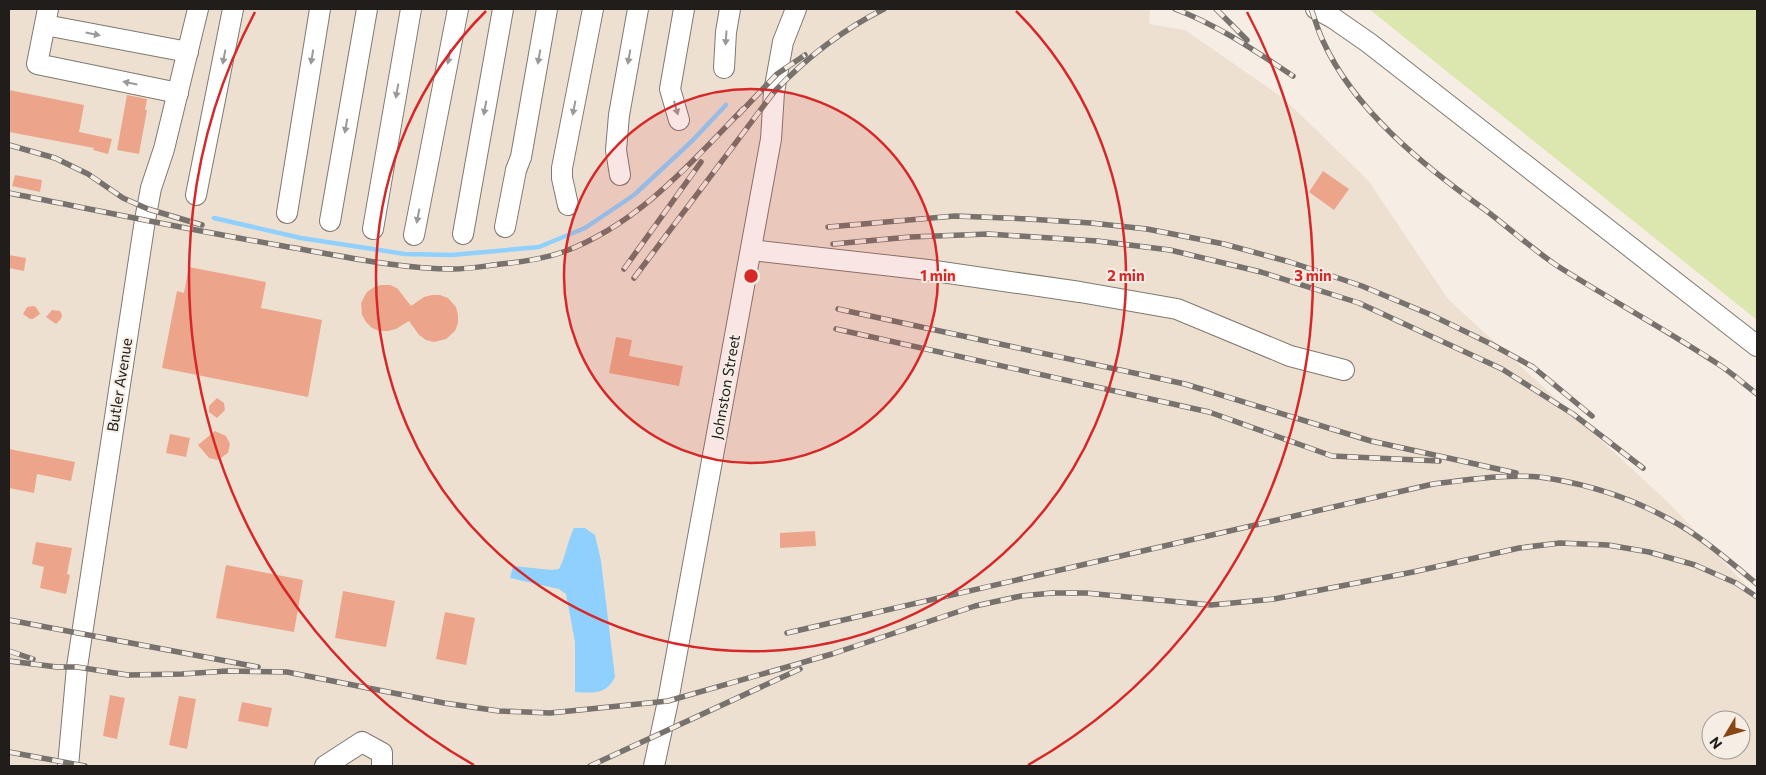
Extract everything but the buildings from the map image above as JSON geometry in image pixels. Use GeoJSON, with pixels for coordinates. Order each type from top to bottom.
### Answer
{"type":"FeatureCollection","features":[{"type":"Feature","properties":{"kind":"street","name":"Butler Avenue"},"geometry":{"type":"LineString","coordinates":[[68,766],[78,667],[145,220],[151,188],[164,149],[198,9]]}},
{"type":"Feature","properties":{"kind":"street"},"geometry":{"type":"LineString","coordinates":[[196,195],[233,9]]}},
{"type":"Feature","properties":{"kind":"street"},"geometry":{"type":"LineString","coordinates":[[287,213],[320,9]]}},
{"type":"Feature","properties":{"kind":"street"},"geometry":{"type":"LineString","coordinates":[[330,221],[367,9]]}},
{"type":"Feature","properties":{"kind":"street"},"geometry":{"type":"LineString","coordinates":[[373,229],[411,9]]}},
{"type":"Feature","properties":{"kind":"street"},"geometry":{"type":"LineString","coordinates":[[414,235],[458,9]]}},
{"type":"Feature","properties":{"kind":"street"},"geometry":{"type":"LineString","coordinates":[[463,234],[503,9]]}},
{"type":"Feature","properties":{"kind":"street"},"geometry":{"type":"LineString","coordinates":[[505,227],[516,170],[521,157],[547,9]]}},
{"type":"Feature","properties":{"kind":"street"},"geometry":{"type":"LineString","coordinates":[[568,205],[562,178],[562,168],[593,9]]}},
{"type":"Feature","properties":{"kind":"street"},"geometry":{"type":"LineString","coordinates":[[620,175],[616,150],[619,116],[638,9]]}},
{"type":"Feature","properties":{"kind":"street"},"geometry":{"type":"LineString","coordinates":[[679,120],[670,89],[684,9]]}},
{"type":"Feature","properties":{"kind":"street"},"geometry":{"type":"LineString","coordinates":[[724,68],[726,32],[730,9]]}},
{"type":"Feature","properties":{"kind":"street","name":"Johnston Street"},"geometry":{"type":"LineString","coordinates":[[654,766],[668,701],[751,250],[770,139],[774,92],[783,42],[796,9]]}},
{"type":"Feature","properties":{"kind":"street"},"geometry":{"type":"LineString","coordinates":[[1316,9],[1333,18],[1369,43],[1757,346]]}},
{"type":"Feature","properties":{"kind":"street"},"geometry":{"type":"LineString","coordinates":[[178,93],[37,64],[46,17],[188,52]]}},
{"type":"Feature","properties":{"kind":"street"},"geometry":{"type":"LineString","coordinates":[[751,250],[928,270],[1080,292],[1177,309],[1290,356],[1344,370]]}},
{"type":"Feature","properties":{"kind":"street"},"geometry":{"type":"LineString","coordinates":[[325,766],[362,742],[382,754],[382,766]]}},
{"type":"Feature","properties":{"kind":"shaded area"},"geometry":{"type":"Polygon","coordinates":[[[9,9],[1150,9],[1149,24],[1185,30],[1283,98],[1368,180],[1448,299],[1670,504],[1757,597],[1757,766],[9,766],[9,9]]]}},
{"type":"Feature","properties":{"kind":"green space"},"geometry":{"type":"Polygon","coordinates":[[[1369,9],[1757,9],[1757,320],[1369,9]]]}},
{"type":"Feature","properties":{"kind":"water"},"geometry":{"type":"Polygon","coordinates":[[[574,528],[585,528],[595,535],[601,561],[615,677],[607,687],[598,692],[575,692],[575,642],[566,594],[559,589],[510,578],[513,566],[559,569],[574,528]]]}},
{"type":"Feature","properties":{"kind":"waterway"},"geometry":{"type":"LineString","coordinates":[[214,218],[301,238],[405,254],[452,255],[539,247],[585,228],[634,195],[692,141],[726,105]]}},
{"type":"Feature","properties":{"kind":"railway"},"geometry":{"type":"LineString","coordinates":[[634,278],[774,92],[825,46],[854,26],[884,9]]}},
{"type":"Feature","properties":{"kind":"railway"},"geometry":{"type":"LineString","coordinates":[[1175,9],[1221,31],[1293,76]]}},
{"type":"Feature","properties":{"kind":"railway"},"geometry":{"type":"LineString","coordinates":[[1216,9],[1247,40]]}},
{"type":"Feature","properties":{"kind":"railway"},"geometry":{"type":"LineString","coordinates":[[1311,9],[1323,41],[1336,66],[1353,90],[1372,113],[1415,155],[1556,265],[1698,351],[1728,371],[1757,394]]}},
{"type":"Feature","properties":{"kind":"railway"},"geometry":{"type":"LineString","coordinates":[[738,115],[777,74],[805,55]]}},
{"type":"Feature","properties":{"kind":"railway"},"geometry":{"type":"LineString","coordinates":[[9,193],[214,234],[368,261],[411,267],[471,268],[525,261],[563,252],[615,226],[661,191],[743,109]]}},
{"type":"Feature","properties":{"kind":"railway"},"geometry":{"type":"LineString","coordinates":[[9,145],[55,158],[88,174],[123,198],[148,209],[202,225]]}},
{"type":"Feature","properties":{"kind":"railway"},"geometry":{"type":"LineString","coordinates":[[624,269],[701,162]]}},
{"type":"Feature","properties":{"kind":"railway"},"geometry":{"type":"LineString","coordinates":[[828,227],[955,216],[1028,219],[1147,229],[1224,244],[1290,262],[1362,286],[1429,314],[1533,367],[1592,416]]}},
{"type":"Feature","properties":{"kind":"railway"},"geometry":{"type":"LineString","coordinates":[[833,244],[910,237],[988,234],[1097,241],[1170,250],[1261,272],[1359,303],[1502,369],[1573,414],[1643,468]]}},
{"type":"Feature","properties":{"kind":"railway"},"geometry":{"type":"LineString","coordinates":[[838,309],[1185,384],[1371,441],[1516,473]]}},
{"type":"Feature","properties":{"kind":"railway"},"geometry":{"type":"LineString","coordinates":[[836,329],[1209,412],[1332,456],[1439,461]]}},
{"type":"Feature","properties":{"kind":"railway"},"geometry":{"type":"LineString","coordinates":[[787,633],[1433,484],[1499,477],[1539,477],[1573,483],[1606,492],[1638,504],[1692,533],[1715,549],[1757,584]]}},
{"type":"Feature","properties":{"kind":"railway"},"geometry":{"type":"LineString","coordinates":[[9,661],[57,667],[77,667],[128,675],[227,671],[287,672],[444,703],[499,711],[550,713],[668,701],[832,654],[975,606],[1021,596],[1052,593],[1086,593],[1211,605],[1274,599],[1413,572],[1519,548],[1560,543],[1608,545],[1649,552],[1695,565],[1736,583],[1757,597]]}},
{"type":"Feature","properties":{"kind":"railway"},"geometry":{"type":"LineString","coordinates":[[9,620],[258,667]]}},
{"type":"Feature","properties":{"kind":"railway"},"geometry":{"type":"LineString","coordinates":[[9,651],[33,659]]}},
{"type":"Feature","properties":{"kind":"railway"},"geometry":{"type":"LineString","coordinates":[[590,766],[800,669]]}},
{"type":"Feature","properties":{"kind":"railway"},"geometry":{"type":"LineString","coordinates":[[9,752],[85,766]]}}]}
